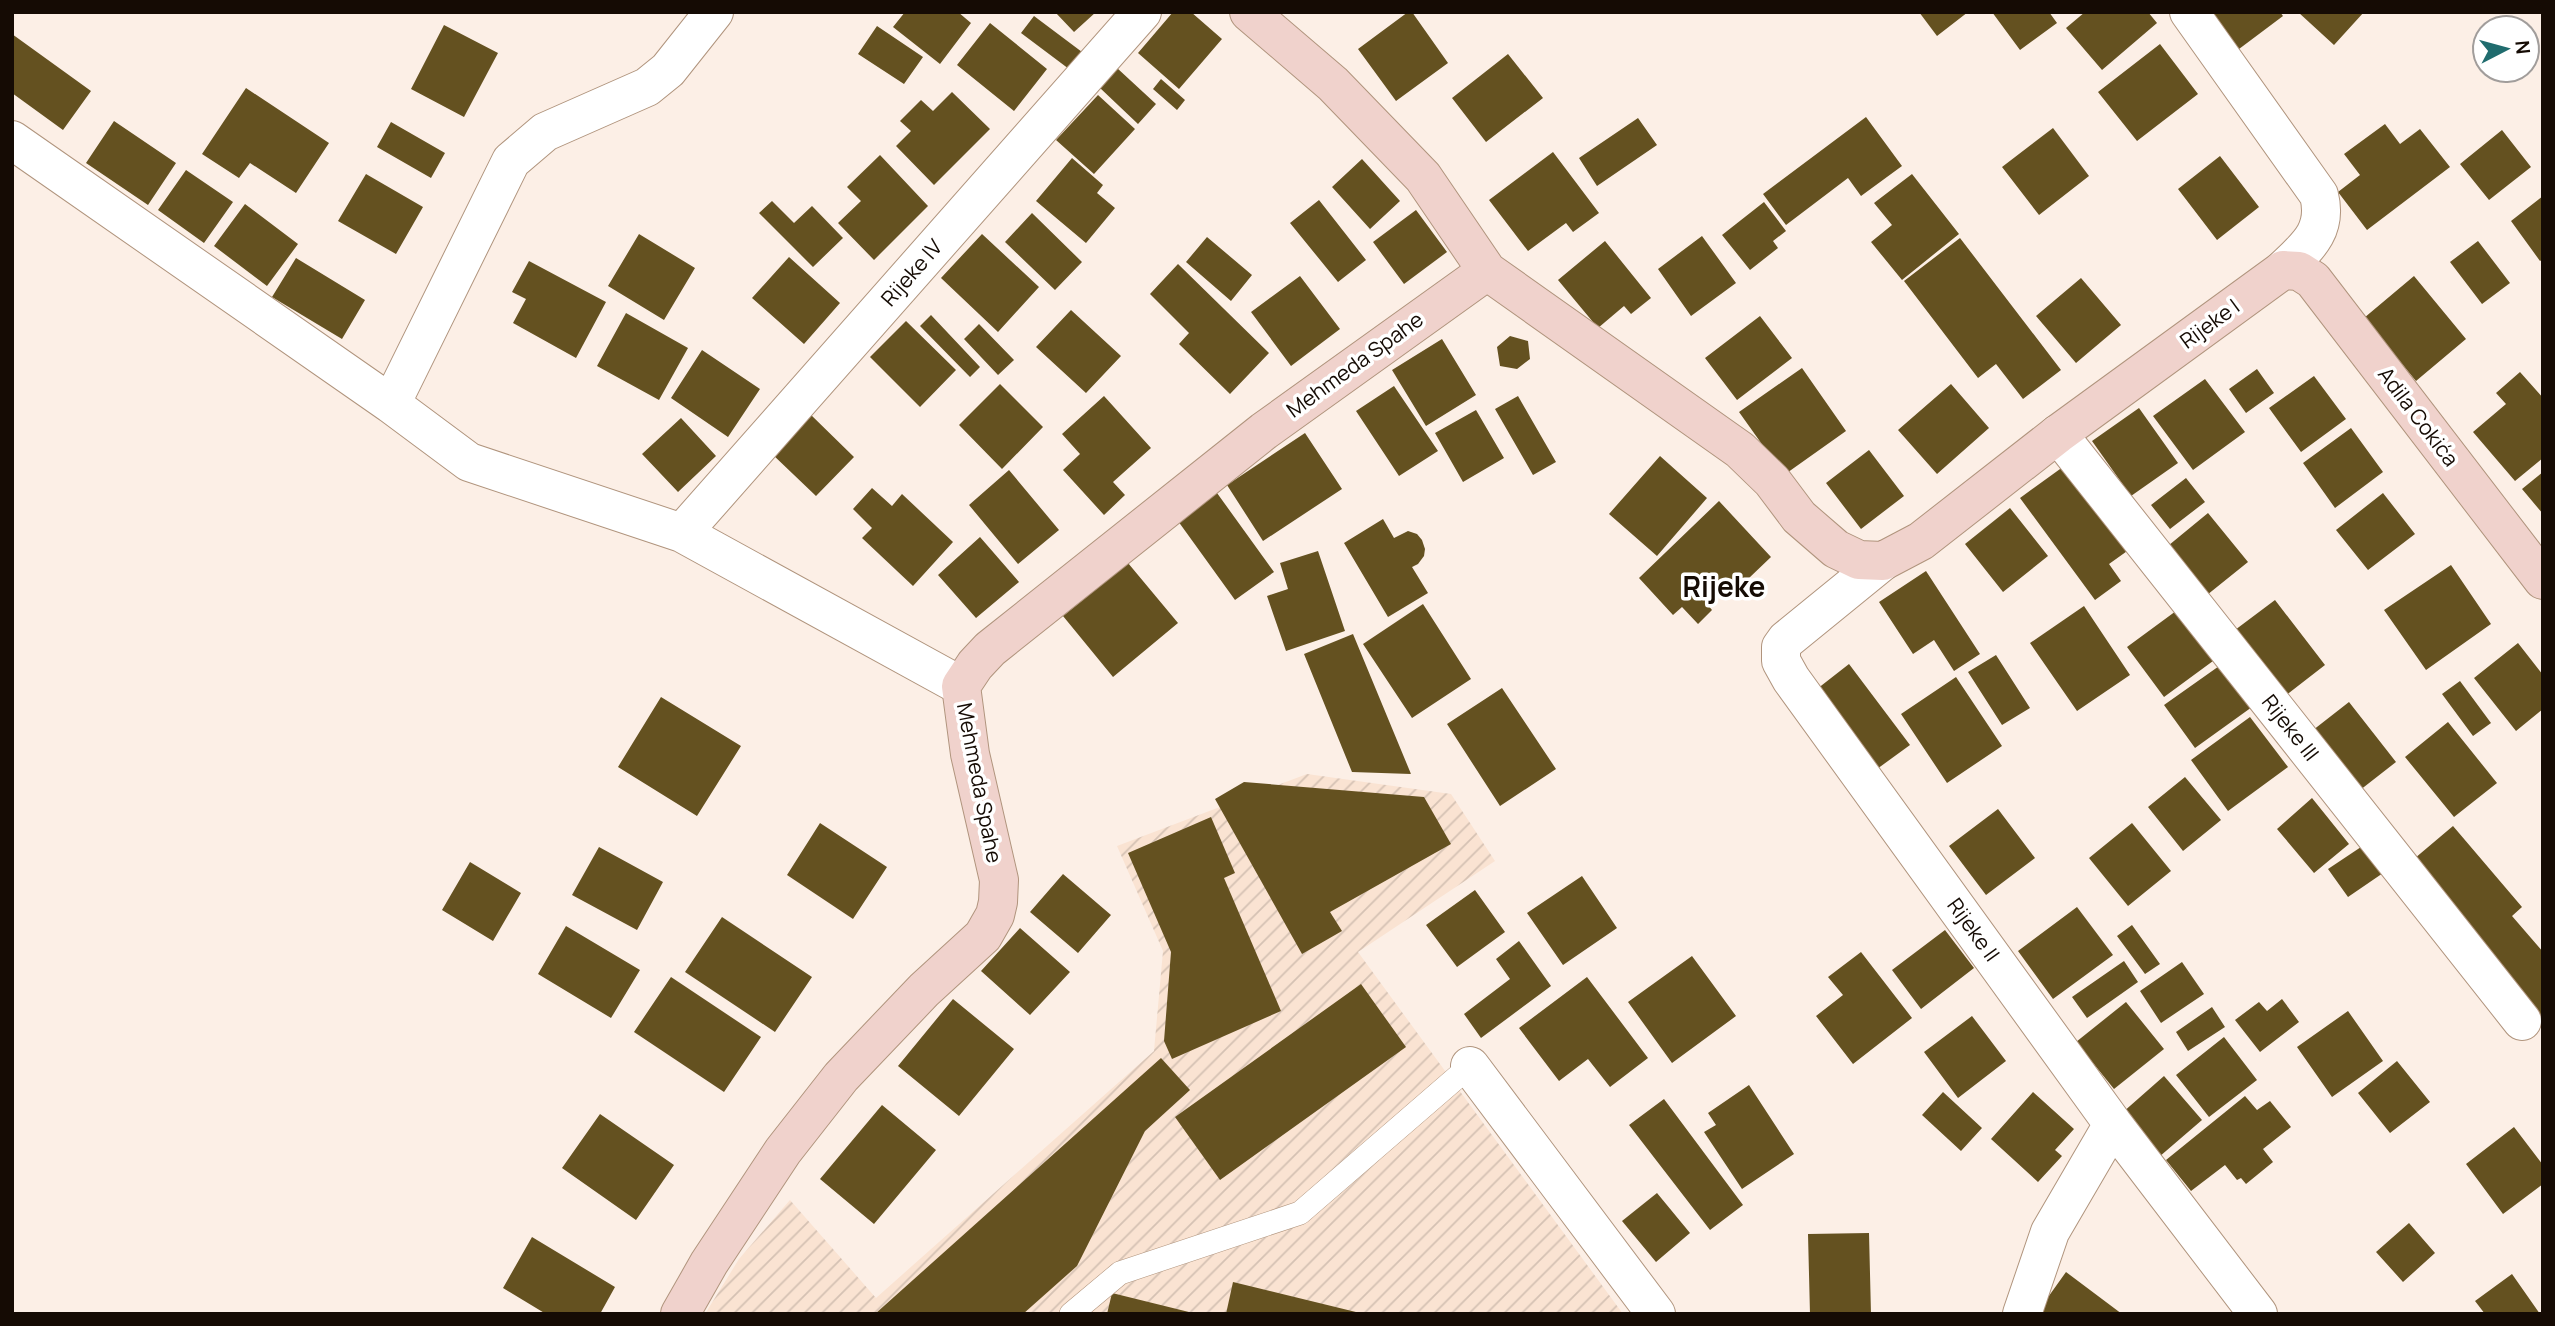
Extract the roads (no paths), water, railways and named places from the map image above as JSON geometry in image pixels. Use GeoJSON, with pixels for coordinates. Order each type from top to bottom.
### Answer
{"type":"FeatureCollection","features":[{"type":"Feature","properties":{"kind":"street"},"geometry":{"type":"LineString","coordinates":[[390,404],[511,161],[545,132],[646,87],[668,70],[714,12]]}},
{"type":"Feature","properties":{"kind":"street","name":"Rijeke IV"},"geometry":{"type":"LineString","coordinates":[[682,533],[1142,12]]}},
{"type":"Feature","properties":{"kind":"street"},"geometry":{"type":"LineString","coordinates":[[1249,12],[1333,84],[1423,177],[1487,271],[1740,450],[1772,481],[1799,517],[1836,549],[1859,560],[1883,561]]}},
{"type":"Feature","properties":{"kind":"street","name":"Rijeke I"},"geometry":{"type":"LineString","coordinates":[[1883,561],[1921,541],[2058,434],[2283,270],[2315,236],[2322,208],[2319,195],[2189,12]]}},
{"type":"Feature","properties":{"kind":"street"},"geometry":{"type":"LineString","coordinates":[[12,140],[469,462],[682,533],[961,686]]}},
{"type":"Feature","properties":{"kind":"street","name":"Adila Cokića"},"geometry":{"type":"LineString","coordinates":[[2283,270],[2298,271],[2313,280],[2543,580]]}},
{"type":"Feature","properties":{"kind":"street","name":"Mehmeda Spahe"},"geometry":{"type":"LineString","coordinates":[[680,1314],[709,1263],[783,1151],[841,1077],[924,990],[983,936],[995,915],[999,880],[970,754],[961,686],[975,665],[989,649],[1264,431],[1487,271]]}},
{"type":"Feature","properties":{"kind":"street","name":"Rijeke III"},"geometry":{"type":"LineString","coordinates":[[2058,434],[2522,1021]]}},
{"type":"Feature","properties":{"kind":"street","name":"Rijeke II"},"geometry":{"type":"LineString","coordinates":[[1883,561],[1787,640],[1781,647],[1781,661],[1791,679],[2113,1124],[2258,1314]]}},
{"type":"Feature","properties":{"kind":"street"},"geometry":{"type":"LineString","coordinates":[[1470,1066],[1656,1314]]}},
{"type":"Feature","properties":{"kind":"street"},"geometry":{"type":"LineString","coordinates":[[2022,1314],[2050,1232],[2113,1124]]}},
{"type":"Feature","properties":{"kind":"lane"},"geometry":{"type":"LineString","coordinates":[[1071,1314],[1120,1273],[1300,1213],[1470,1066]]}},
{"type":"Feature","properties":{"kind":"district","name":"Rijeke"},"geometry":{"type":"Point","coordinates":[1724,587]}}]}
